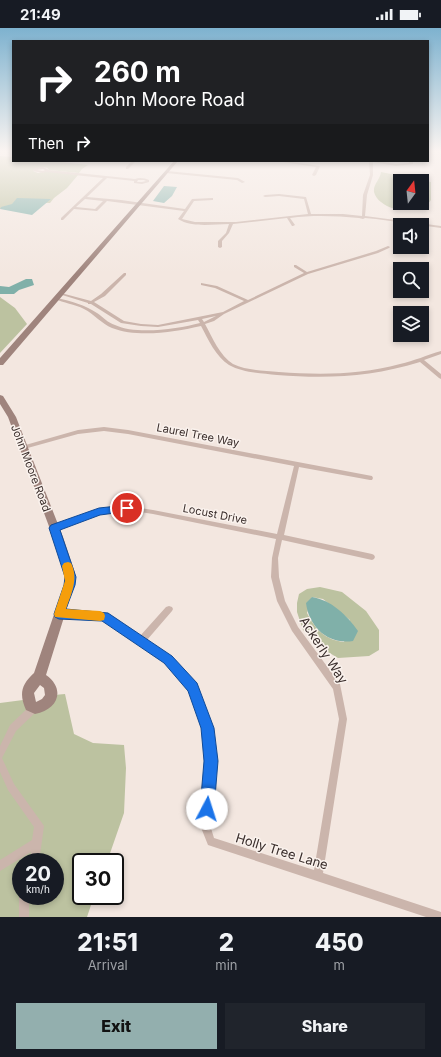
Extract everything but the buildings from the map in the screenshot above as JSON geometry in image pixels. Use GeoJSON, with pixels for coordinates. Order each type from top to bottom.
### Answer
{"type":"FeatureCollection","features":[{"type":"Feature","properties":{"kind":"street"},"geometry":{"type":"LineString","coordinates":[[62,219],[91,191]]}},
{"type":"Feature","properties":{"kind":"street"},"geometry":{"type":"LineString","coordinates":[[0,363],[151,191]]}},
{"type":"Feature","properties":{"kind":"street"},"geometry":{"type":"LineString","coordinates":[[363,218],[366,191]]}},
{"type":"Feature","properties":{"kind":"street"},"geometry":{"type":"LineString","coordinates":[[265,196],[279,195],[305,198],[310,215]]}},
{"type":"Feature","properties":{"kind":"street"},"geometry":{"type":"LineString","coordinates":[[84,198],[128,202],[185,210]]}},
{"type":"Feature","properties":{"kind":"street"},"geometry":{"type":"LineString","coordinates":[[212,199],[193,200],[180,217],[181,220],[206,223],[231,223],[310,215],[363,218],[441,227]]}},
{"type":"Feature","properties":{"kind":"street"},"geometry":{"type":"LineString","coordinates":[[73,208],[96,210],[106,200]]}},
{"type":"Feature","properties":{"kind":"street"},"geometry":{"type":"LineString","coordinates":[[288,217],[293,225]]}},
{"type":"Feature","properties":{"kind":"street"},"geometry":{"type":"LineString","coordinates":[[220,247],[220,242],[228,232],[231,223]]}},
{"type":"Feature","properties":{"kind":"street"},"geometry":{"type":"LineString","coordinates":[[59,296],[84,307],[111,325],[136,332],[159,332],[214,320],[224,313],[307,273],[388,247]]}},
{"type":"Feature","properties":{"kind":"street"},"geometry":{"type":"LineString","coordinates":[[295,266],[307,273]]}},
{"type":"Feature","properties":{"kind":"street"},"geometry":{"type":"LineString","coordinates":[[84,307],[103,295],[125,274]]}},
{"type":"Feature","properties":{"kind":"street"},"geometry":{"type":"LineString","coordinates":[[202,284],[216,287],[247,302]]}},
{"type":"Feature","properties":{"kind":"street"},"geometry":{"type":"LineString","coordinates":[[59,296],[76,297],[91,302],[116,319],[137,325],[158,326],[224,313]]}},
{"type":"Feature","properties":{"kind":"street"},"geometry":{"type":"LineString","coordinates":[[199,318],[218,351],[231,364],[249,370],[300,375],[348,376],[395,368],[422,361],[441,352]]}},
{"type":"Feature","properties":{"kind":"street"},"geometry":{"type":"LineString","coordinates":[[422,361],[441,377]]}},
{"type":"Feature","properties":{"kind":"street","name":"John Moore Road"},"geometry":{"type":"LineString","coordinates":[[0,398],[12,417],[24,447],[54,528],[70,577],[69,585],[39,677],[29,688],[27,696],[30,705],[34,708]]}},
{"type":"Feature","properties":{"kind":"street","name":"Laurel Tree Way"},"geometry":{"type":"LineString","coordinates":[[24,447],[78,432],[104,429],[128,432],[370,478]]}},
{"type":"Feature","properties":{"kind":"street","name":"Ackerly Way"},"geometry":{"type":"LineString","coordinates":[[297,464],[274,558],[275,577],[281,601],[294,629],[337,687],[343,719],[318,876]]}},
{"type":"Feature","properties":{"kind":"street","name":"Locust Drive"},"geometry":{"type":"LineString","coordinates":[[54,528],[99,512],[127,508],[279,537],[372,557]]}},
{"type":"Feature","properties":{"kind":"street"},"geometry":{"type":"LineString","coordinates":[[141,641],[169,610]]}},
{"type":"Feature","properties":{"kind":"street","name":"Holly Tree Lane"},"geometry":{"type":"LineString","coordinates":[[59,614],[104,616],[168,660],[192,688],[208,728],[211,761],[206,825],[211,842],[441,917]]}},
{"type":"Feature","properties":{"kind":"street"},"geometry":{"type":"LineString","coordinates":[[0,755],[13,728],[34,708],[39,708],[48,703],[51,692],[49,685],[39,677]]}},
{"type":"Feature","properties":{"kind":"street"},"geometry":{"type":"LineString","coordinates":[[0,762],[11,787],[39,826],[35,853]]}},
{"type":"Feature","properties":{"kind":"street"},"geometry":{"type":"LineString","coordinates":[[0,866],[36,843]]}},
{"type":"Feature","properties":{"kind":"street"},"geometry":{"type":"LineString","coordinates":[[24,905],[24,917]]}},
{"type":"Feature","properties":{"kind":"green space"},"geometry":{"type":"Polygon","coordinates":[[[0,191],[62,191],[50,203],[19,203],[0,209],[0,191]]]}},
{"type":"Feature","properties":{"kind":"green space"},"geometry":{"type":"Polygon","coordinates":[[[374,191],[393,191],[393,208],[380,201],[374,191]]]}},
{"type":"Feature","properties":{"kind":"green space"},"geometry":{"type":"Polygon","coordinates":[[[429,191],[431,191],[431,200],[429,203],[429,191]]]}},
{"type":"Feature","properties":{"kind":"green space"},"geometry":{"type":"Polygon","coordinates":[[[0,297],[15,308],[27,324],[0,353],[0,297]]]}},
{"type":"Feature","properties":{"kind":"green space"},"geometry":{"type":"Polygon","coordinates":[[[320,587],[342,592],[366,611],[379,630],[379,650],[369,656],[338,658],[328,652],[303,630],[297,612],[299,594],[307,589],[320,587]],[[312,597],[307,613],[313,624],[321,633],[331,639],[344,642],[350,620],[323,599],[312,597]]]}},
{"type":"Feature","properties":{"kind":"green space"},"geometry":{"type":"Polygon","coordinates":[[[65,694],[74,734],[93,743],[124,745],[126,768],[124,813],[110,853],[72,853],[72,905],[91,905],[87,917],[0,917],[0,703],[23,700],[26,708],[54,695],[65,694]]]}},
{"type":"Feature","properties":{"kind":"water"},"geometry":{"type":"Polygon","coordinates":[[[160,191],[175,191],[164,203],[153,201],[160,191]]]}},
{"type":"Feature","properties":{"kind":"water"},"geometry":{"type":"Polygon","coordinates":[[[17,198],[51,199],[32,215],[0,209],[1,207],[12,204],[17,198]]]}},
{"type":"Feature","properties":{"kind":"water"},"geometry":{"type":"Polygon","coordinates":[[[26,279],[32,279],[34,285],[19,290],[14,294],[0,294],[0,286],[9,287],[26,279]]]}},
{"type":"Feature","properties":{"kind":"water"},"geometry":{"type":"Polygon","coordinates":[[[312,597],[326,601],[349,619],[358,631],[353,641],[344,642],[328,637],[316,627],[311,620],[306,603],[312,597]]]}},
{"type":"Feature","properties":{"kind":"slow traffic"},"geometry":{"type":"LineString","coordinates":[[68,566],[70,581],[59,614],[100,616]]}},
{"type":"Feature","properties":{"kind":"route"},"geometry":{"type":"LineString","coordinates":[[127,508],[99,512],[54,528],[70,573],[69,585],[59,614],[104,616],[168,660],[192,688],[208,728],[211,761],[207,809]]}}]}
